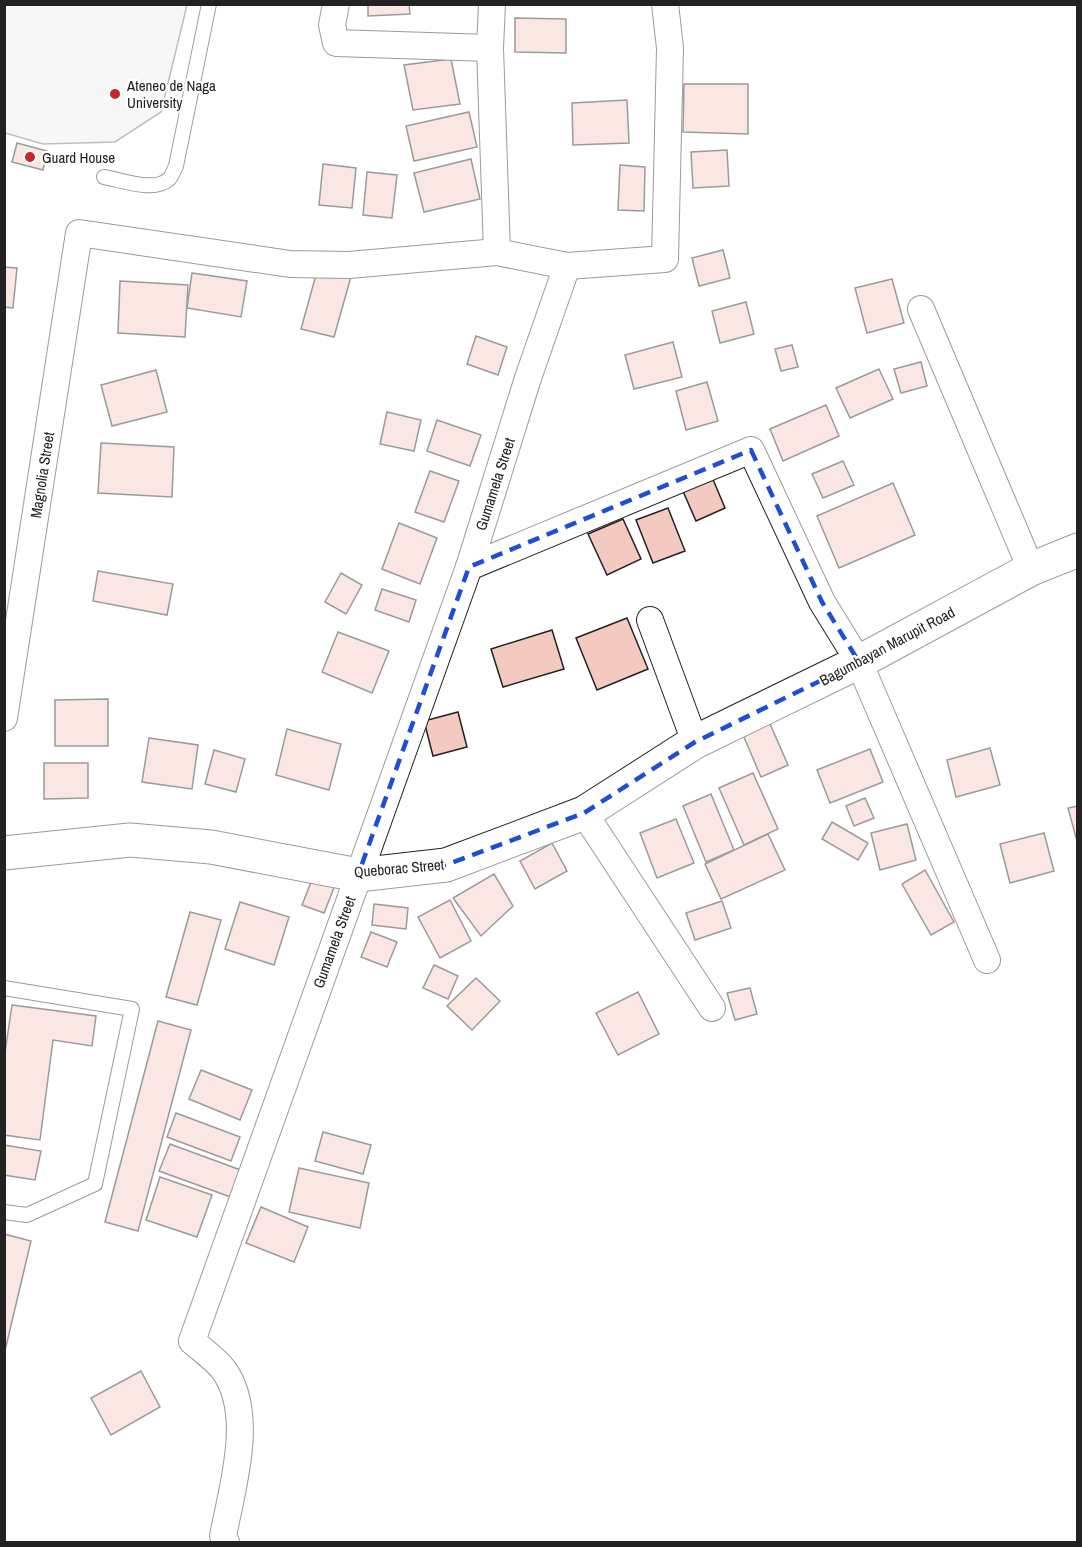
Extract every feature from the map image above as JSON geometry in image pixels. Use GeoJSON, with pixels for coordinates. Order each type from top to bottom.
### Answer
{"type":"FeatureCollection","features":[{"type":"Feature","properties":{"kind":"street"},"geometry":{"type":"LineString","coordinates":[[336,4],[332,25],[336,43],[490,48]]}},
{"type":"Feature","properties":{"kind":"street"},"geometry":{"type":"LineString","coordinates":[[492,4],[490,48],[497,252],[567,266],[665,259],[670,48],[664,4]]}},
{"type":"Feature","properties":{"kind":"street","name":"Magnolia Street"},"geometry":{"type":"LineString","coordinates":[[4,718],[79,233],[290,264],[349,265],[497,252]]}},
{"type":"Feature","properties":{"kind":"street","name":"Gumamela Street"},"geometry":{"type":"LineString","coordinates":[[226,1542],[223,1536],[238,1461],[240,1434],[236,1398],[223,1370],[192,1341],[469,567],[528,378],[567,266]]}},
{"type":"Feature","properties":{"kind":"street"},"geometry":{"type":"LineString","coordinates":[[921,309],[1031,569]]}},
{"type":"Feature","properties":{"kind":"street"},"geometry":{"type":"LineString","coordinates":[[469,567],[751,450],[822,602],[859,662],[987,960]]}},
{"type":"Feature","properties":{"kind":"street","name":"Bagumbayan Marupit Road"},"geometry":{"type":"LineString","coordinates":[[695,742],[859,662],[1031,569],[1077,550]]}},
{"type":"Feature","properties":{"kind":"street"},"geometry":{"type":"LineString","coordinates":[[650,620],[695,742]]}},
{"type":"Feature","properties":{"kind":"street","name":"Queborac Street"},"geometry":{"type":"LineString","coordinates":[[4,853],[130,840],[211,847],[358,875],[446,865],[584,813],[695,742]]}},
{"type":"Feature","properties":{"kind":"street"},"geometry":{"type":"LineString","coordinates":[[584,813],[712,1008]]}},
{"type":"Feature","properties":{"kind":"lane"},"geometry":{"type":"LineString","coordinates":[[104,177],[147,185],[159,184],[170,178],[176,166],[209,4]]}},
{"type":"Feature","properties":{"kind":"lane"},"geometry":{"type":"LineString","coordinates":[[4,988],[132,1009],[95,1184],[27,1215],[4,1212]]}},
{"type":"Feature","properties":{"kind":"highlighted area"},"geometry":{"type":"Polygon","coordinates":[[[751,450],[822,602],[859,662],[695,742],[584,813],[446,865],[358,875],[469,567],[751,450]]]}},
{"type":"Feature","properties":{"kind":"shaded area"},"geometry":{"type":"Polygon","coordinates":[[[4,5],[187,5],[161,112],[115,142],[43,144],[5,133],[4,5]]]}},
{"type":"Feature","properties":{"kind":"building"},"geometry":{"type":"Polygon","coordinates":[[[368,4],[409,4],[410,14],[368,16],[368,4]]]}},
{"type":"Feature","properties":{"kind":"building"},"geometry":{"type":"Polygon","coordinates":[[[515,18],[566,19],[566,53],[515,52],[515,18]]]}},
{"type":"Feature","properties":{"kind":"building"},"geometry":{"type":"Polygon","coordinates":[[[451,59],[460,104],[413,110],[404,65],[451,59]]]}},
{"type":"Feature","properties":{"kind":"building"},"geometry":{"type":"Polygon","coordinates":[[[684,84],[748,84],[748,134],[683,132],[684,84]]]}},
{"type":"Feature","properties":{"kind":"building"},"geometry":{"type":"Polygon","coordinates":[[[627,100],[629,143],[573,145],[572,103],[627,100]]]}},
{"type":"Feature","properties":{"kind":"building"},"geometry":{"type":"Polygon","coordinates":[[[469,112],[477,147],[414,161],[406,126],[469,112]]]}},
{"type":"Feature","properties":{"kind":"building","name":"Guard House"},"geometry":{"type":"Polygon","coordinates":[[[17,143],[47,151],[43,170],[12,162],[17,143]]]}},
{"type":"Feature","properties":{"kind":"building"},"geometry":{"type":"Polygon","coordinates":[[[727,150],[729,186],[693,188],[691,152],[727,150]]]}},
{"type":"Feature","properties":{"kind":"building"},"geometry":{"type":"Polygon","coordinates":[[[471,159],[480,199],[424,212],[414,173],[471,159]]]}},
{"type":"Feature","properties":{"kind":"building"},"geometry":{"type":"Polygon","coordinates":[[[323,164],[356,168],[352,208],[319,205],[323,164]]]}},
{"type":"Feature","properties":{"kind":"building"},"geometry":{"type":"Polygon","coordinates":[[[620,165],[645,167],[644,211],[618,210],[620,165]]]}},
{"type":"Feature","properties":{"kind":"building"},"geometry":{"type":"Polygon","coordinates":[[[367,172],[397,175],[392,218],[363,215],[367,172]]]}},
{"type":"Feature","properties":{"kind":"building"},"geometry":{"type":"Polygon","coordinates":[[[723,250],[730,278],[699,286],[692,258],[723,250]]]}},
{"type":"Feature","properties":{"kind":"building"},"geometry":{"type":"Polygon","coordinates":[[[319,264],[352,273],[334,337],[301,329],[319,264]]]}},
{"type":"Feature","properties":{"kind":"building"},"geometry":{"type":"Polygon","coordinates":[[[4,267],[17,268],[13,308],[4,307],[4,267]]]}},
{"type":"Feature","properties":{"kind":"building"},"geometry":{"type":"Polygon","coordinates":[[[192,273],[247,281],[241,317],[187,308],[192,273]]]}},
{"type":"Feature","properties":{"kind":"building"},"geometry":{"type":"Polygon","coordinates":[[[892,279],[904,323],[867,333],[855,288],[892,279]]]}},
{"type":"Feature","properties":{"kind":"building"},"geometry":{"type":"Polygon","coordinates":[[[120,281],[188,285],[185,337],[118,333],[120,281]]]}},
{"type":"Feature","properties":{"kind":"building"},"geometry":{"type":"Polygon","coordinates":[[[746,302],[754,334],[720,343],[712,311],[746,302]]]}},
{"type":"Feature","properties":{"kind":"building"},"geometry":{"type":"Polygon","coordinates":[[[476,336],[507,347],[498,375],[467,364],[476,336]]]}},
{"type":"Feature","properties":{"kind":"building"},"geometry":{"type":"Polygon","coordinates":[[[673,342],[682,377],[634,389],[625,355],[673,342]]]}},
{"type":"Feature","properties":{"kind":"building"},"geometry":{"type":"Polygon","coordinates":[[[792,345],[798,367],[781,371],[775,349],[792,345]]]}},
{"type":"Feature","properties":{"kind":"building"},"geometry":{"type":"Polygon","coordinates":[[[921,362],[927,386],[901,393],[894,369],[921,362]]]}},
{"type":"Feature","properties":{"kind":"building"},"geometry":{"type":"Polygon","coordinates":[[[879,369],[893,399],[850,418],[836,388],[879,369]]]}},
{"type":"Feature","properties":{"kind":"building"},"geometry":{"type":"Polygon","coordinates":[[[156,370],[167,412],[112,426],[101,385],[156,370]]]}},
{"type":"Feature","properties":{"kind":"building"},"geometry":{"type":"Polygon","coordinates":[[[707,382],[718,421],[686,430],[676,391],[707,382]]]}},
{"type":"Feature","properties":{"kind":"building"},"geometry":{"type":"Polygon","coordinates":[[[826,405],[839,436],[783,461],[770,429],[826,405]]]}},
{"type":"Feature","properties":{"kind":"building"},"geometry":{"type":"Polygon","coordinates":[[[387,412],[421,420],[414,451],[380,444],[387,412]]]}},
{"type":"Feature","properties":{"kind":"building"},"geometry":{"type":"Polygon","coordinates":[[[437,420],[481,435],[470,466],[427,451],[437,420]]]}},
{"type":"Feature","properties":{"kind":"building"},"geometry":{"type":"Polygon","coordinates":[[[101,443],[174,447],[172,497],[98,493],[101,443]]]}},
{"type":"Feature","properties":{"kind":"building"},"geometry":{"type":"Polygon","coordinates":[[[843,461],[854,485],[823,498],[812,474],[843,461]]]}},
{"type":"Feature","properties":{"kind":"building"},"geometry":{"type":"Polygon","coordinates":[[[430,471],[459,481],[444,522],[415,512],[430,471]]]}},
{"type":"Feature","properties":{"kind":"building"},"geometry":{"type":"Polygon","coordinates":[[[712,477],[725,508],[696,521],[682,489],[712,477]]]}},
{"type":"Feature","properties":{"kind":"building"},"geometry":{"type":"Polygon","coordinates":[[[893,483],[915,535],[839,568],[817,516],[893,483]]]}},
{"type":"Feature","properties":{"kind":"building"},"geometry":{"type":"Polygon","coordinates":[[[668,508],[685,551],[653,563],[636,520],[668,508]]]}},
{"type":"Feature","properties":{"kind":"building"},"geometry":{"type":"Polygon","coordinates":[[[623,519],[641,559],[607,575],[588,534],[623,519]]]}},
{"type":"Feature","properties":{"kind":"building"},"geometry":{"type":"Polygon","coordinates":[[[399,523],[437,538],[420,584],[382,569],[399,523]]]}},
{"type":"Feature","properties":{"kind":"building"},"geometry":{"type":"Polygon","coordinates":[[[98,571],[173,584],[167,615],[93,601],[98,571]]]}},
{"type":"Feature","properties":{"kind":"building"},"geometry":{"type":"Polygon","coordinates":[[[341,573],[362,585],[346,614],[325,602],[341,573]]]}},
{"type":"Feature","properties":{"kind":"building"},"geometry":{"type":"Polygon","coordinates":[[[382,589],[416,600],[409,622],[375,610],[382,589]]]}},
{"type":"Feature","properties":{"kind":"building"},"geometry":{"type":"Polygon","coordinates":[[[627,618],[648,669],[597,690],[576,638],[627,618]]]}},
{"type":"Feature","properties":{"kind":"building"},"geometry":{"type":"Polygon","coordinates":[[[552,630],[564,669],[503,687],[491,649],[552,630]]]}},
{"type":"Feature","properties":{"kind":"building"},"geometry":{"type":"Polygon","coordinates":[[[338,632],[389,651],[372,693],[322,672],[338,632]]]}},
{"type":"Feature","properties":{"kind":"building"},"geometry":{"type":"Polygon","coordinates":[[[108,699],[108,746],[55,746],[55,700],[108,699]]]}},
{"type":"Feature","properties":{"kind":"building"},"geometry":{"type":"Polygon","coordinates":[[[458,712],[467,747],[433,756],[424,721],[458,712]]]}},
{"type":"Feature","properties":{"kind":"building"},"geometry":{"type":"Polygon","coordinates":[[[767,717],[788,765],[761,777],[740,728],[767,717]]]}},
{"type":"Feature","properties":{"kind":"building"},"geometry":{"type":"Polygon","coordinates":[[[287,729],[341,744],[329,790],[276,775],[287,729]]]}},
{"type":"Feature","properties":{"kind":"building"},"geometry":{"type":"Polygon","coordinates":[[[149,738],[198,745],[192,789],[142,782],[149,738]]]}},
{"type":"Feature","properties":{"kind":"building"},"geometry":{"type":"Polygon","coordinates":[[[990,748],[1000,785],[956,797],[947,760],[990,748]]]}},
{"type":"Feature","properties":{"kind":"building"},"geometry":{"type":"Polygon","coordinates":[[[870,749],[883,782],[830,803],[817,770],[870,749]]]}},
{"type":"Feature","properties":{"kind":"building"},"geometry":{"type":"Polygon","coordinates":[[[214,750],[245,759],[236,792],[205,784],[214,750]]]}},
{"type":"Feature","properties":{"kind":"building"},"geometry":{"type":"Polygon","coordinates":[[[44,763],[88,763],[88,798],[44,799],[44,763]]]}},
{"type":"Feature","properties":{"kind":"building"},"geometry":{"type":"Polygon","coordinates":[[[753,773],[778,829],[744,845],[719,788],[753,773]]]}},
{"type":"Feature","properties":{"kind":"building"},"geometry":{"type":"Polygon","coordinates":[[[711,794],[734,850],[706,862],[683,806],[711,794]]]}},
{"type":"Feature","properties":{"kind":"building"},"geometry":{"type":"Polygon","coordinates":[[[865,798],[874,818],[854,826],[846,806],[865,798]]]}},
{"type":"Feature","properties":{"kind":"building"},"geometry":{"type":"Polygon","coordinates":[[[1078,806],[1078,845],[1068,808],[1078,806]]]}},
{"type":"Feature","properties":{"kind":"building"},"geometry":{"type":"Polygon","coordinates":[[[676,819],[694,863],[657,878],[640,833],[676,819]]]}},
{"type":"Feature","properties":{"kind":"building"},"geometry":{"type":"Polygon","coordinates":[[[832,822],[868,843],[858,860],[822,839],[832,822]]]}},
{"type":"Feature","properties":{"kind":"building"},"geometry":{"type":"Polygon","coordinates":[[[907,824],[916,860],[880,870],[871,833],[907,824]]]}},
{"type":"Feature","properties":{"kind":"building"},"geometry":{"type":"Polygon","coordinates":[[[1044,833],[1054,871],[1010,883],[1000,844],[1044,833]]]}},
{"type":"Feature","properties":{"kind":"building"},"geometry":{"type":"Polygon","coordinates":[[[768,834],[785,870],[721,899],[705,864],[768,834]]]}},
{"type":"Feature","properties":{"kind":"building"},"geometry":{"type":"Polygon","coordinates":[[[552,843],[567,871],[535,889],[520,861],[552,843]]]}},
{"type":"Feature","properties":{"kind":"building"},"geometry":{"type":"Polygon","coordinates":[[[925,870],[954,922],[931,935],[902,884],[925,870]]]}},
{"type":"Feature","properties":{"kind":"building"},"geometry":{"type":"Polygon","coordinates":[[[315,872],[337,880],[324,913],[302,905],[315,872]]]}},
{"type":"Feature","properties":{"kind":"building"},"geometry":{"type":"Polygon","coordinates":[[[494,874],[513,906],[481,936],[453,898],[494,874]]]}},
{"type":"Feature","properties":{"kind":"building"},"geometry":{"type":"Polygon","coordinates":[[[450,900],[471,941],[440,958],[418,917],[450,900]]]}},
{"type":"Feature","properties":{"kind":"building"},"geometry":{"type":"Polygon","coordinates":[[[722,901],[731,928],[695,940],[686,913],[722,901]]]}},
{"type":"Feature","properties":{"kind":"building"},"geometry":{"type":"Polygon","coordinates":[[[240,902],[289,917],[274,965],[225,949],[240,902]]]}},
{"type":"Feature","properties":{"kind":"building"},"geometry":{"type":"Polygon","coordinates":[[[374,904],[408,908],[406,929],[372,925],[374,904]]]}},
{"type":"Feature","properties":{"kind":"building"},"geometry":{"type":"Polygon","coordinates":[[[190,912],[221,920],[197,1005],[166,997],[190,912]]]}},
{"type":"Feature","properties":{"kind":"building"},"geometry":{"type":"Polygon","coordinates":[[[371,932],[397,942],[387,967],[361,957],[371,932]]]}},
{"type":"Feature","properties":{"kind":"building"},"geometry":{"type":"Polygon","coordinates":[[[434,965],[458,976],[448,999],[423,988],[434,965]]]}},
{"type":"Feature","properties":{"kind":"building"},"geometry":{"type":"Polygon","coordinates":[[[476,978],[500,1001],[472,1030],[447,1006],[476,978]]]}},
{"type":"Feature","properties":{"kind":"building"},"geometry":{"type":"Polygon","coordinates":[[[750,988],[757,1014],[735,1020],[727,993],[750,988]]]}},
{"type":"Feature","properties":{"kind":"building"},"geometry":{"type":"Polygon","coordinates":[[[638,992],[659,1034],[618,1055],[596,1013],[638,992]]]}},
{"type":"Feature","properties":{"kind":"building"},"geometry":{"type":"Polygon","coordinates":[[[12,1005],[96,1016],[92,1046],[53,1040],[40,1140],[4,1135],[4,1059],[12,1005]]]}},
{"type":"Feature","properties":{"kind":"building"},"geometry":{"type":"Polygon","coordinates":[[[158,1021],[191,1030],[138,1231],[105,1222],[158,1021]]]}},
{"type":"Feature","properties":{"kind":"building"},"geometry":{"type":"Polygon","coordinates":[[[201,1070],[252,1090],[240,1120],[189,1099],[201,1070]]]}},
{"type":"Feature","properties":{"kind":"building"},"geometry":{"type":"Polygon","coordinates":[[[176,1113],[240,1137],[231,1161],[167,1137],[176,1113]]]}},
{"type":"Feature","properties":{"kind":"building"},"geometry":{"type":"Polygon","coordinates":[[[323,1132],[371,1145],[363,1174],[315,1161],[323,1132]]]}},
{"type":"Feature","properties":{"kind":"building"},"geometry":{"type":"Polygon","coordinates":[[[170,1144],[246,1172],[236,1199],[159,1171],[170,1144]]]}},
{"type":"Feature","properties":{"kind":"building"},"geometry":{"type":"Polygon","coordinates":[[[4,1145],[41,1151],[35,1180],[4,1175],[4,1145]]]}},
{"type":"Feature","properties":{"kind":"building"},"geometry":{"type":"Polygon","coordinates":[[[299,1168],[369,1183],[360,1228],[289,1212],[299,1168]]]}},
{"type":"Feature","properties":{"kind":"building"},"geometry":{"type":"Polygon","coordinates":[[[160,1177],[212,1195],[197,1237],[146,1220],[160,1177]]]}},
{"type":"Feature","properties":{"kind":"building"},"geometry":{"type":"Polygon","coordinates":[[[261,1207],[308,1227],[294,1262],[246,1243],[261,1207]]]}},
{"type":"Feature","properties":{"kind":"building"},"geometry":{"type":"Polygon","coordinates":[[[4,1234],[31,1241],[4,1355],[4,1234]]]}},
{"type":"Feature","properties":{"kind":"building"},"geometry":{"type":"Polygon","coordinates":[[[141,1371],[160,1407],[111,1435],[91,1398],[141,1371]]]}},
{"type":"Feature","properties":{"kind":"place","name":"Ateneo de Naga University"},"geometry":{"type":"Point","coordinates":[115,94]}},
{"type":"Feature","properties":{"kind":"place","name":"Guard House"},"geometry":{"type":"Point","coordinates":[30,157]}}]}
